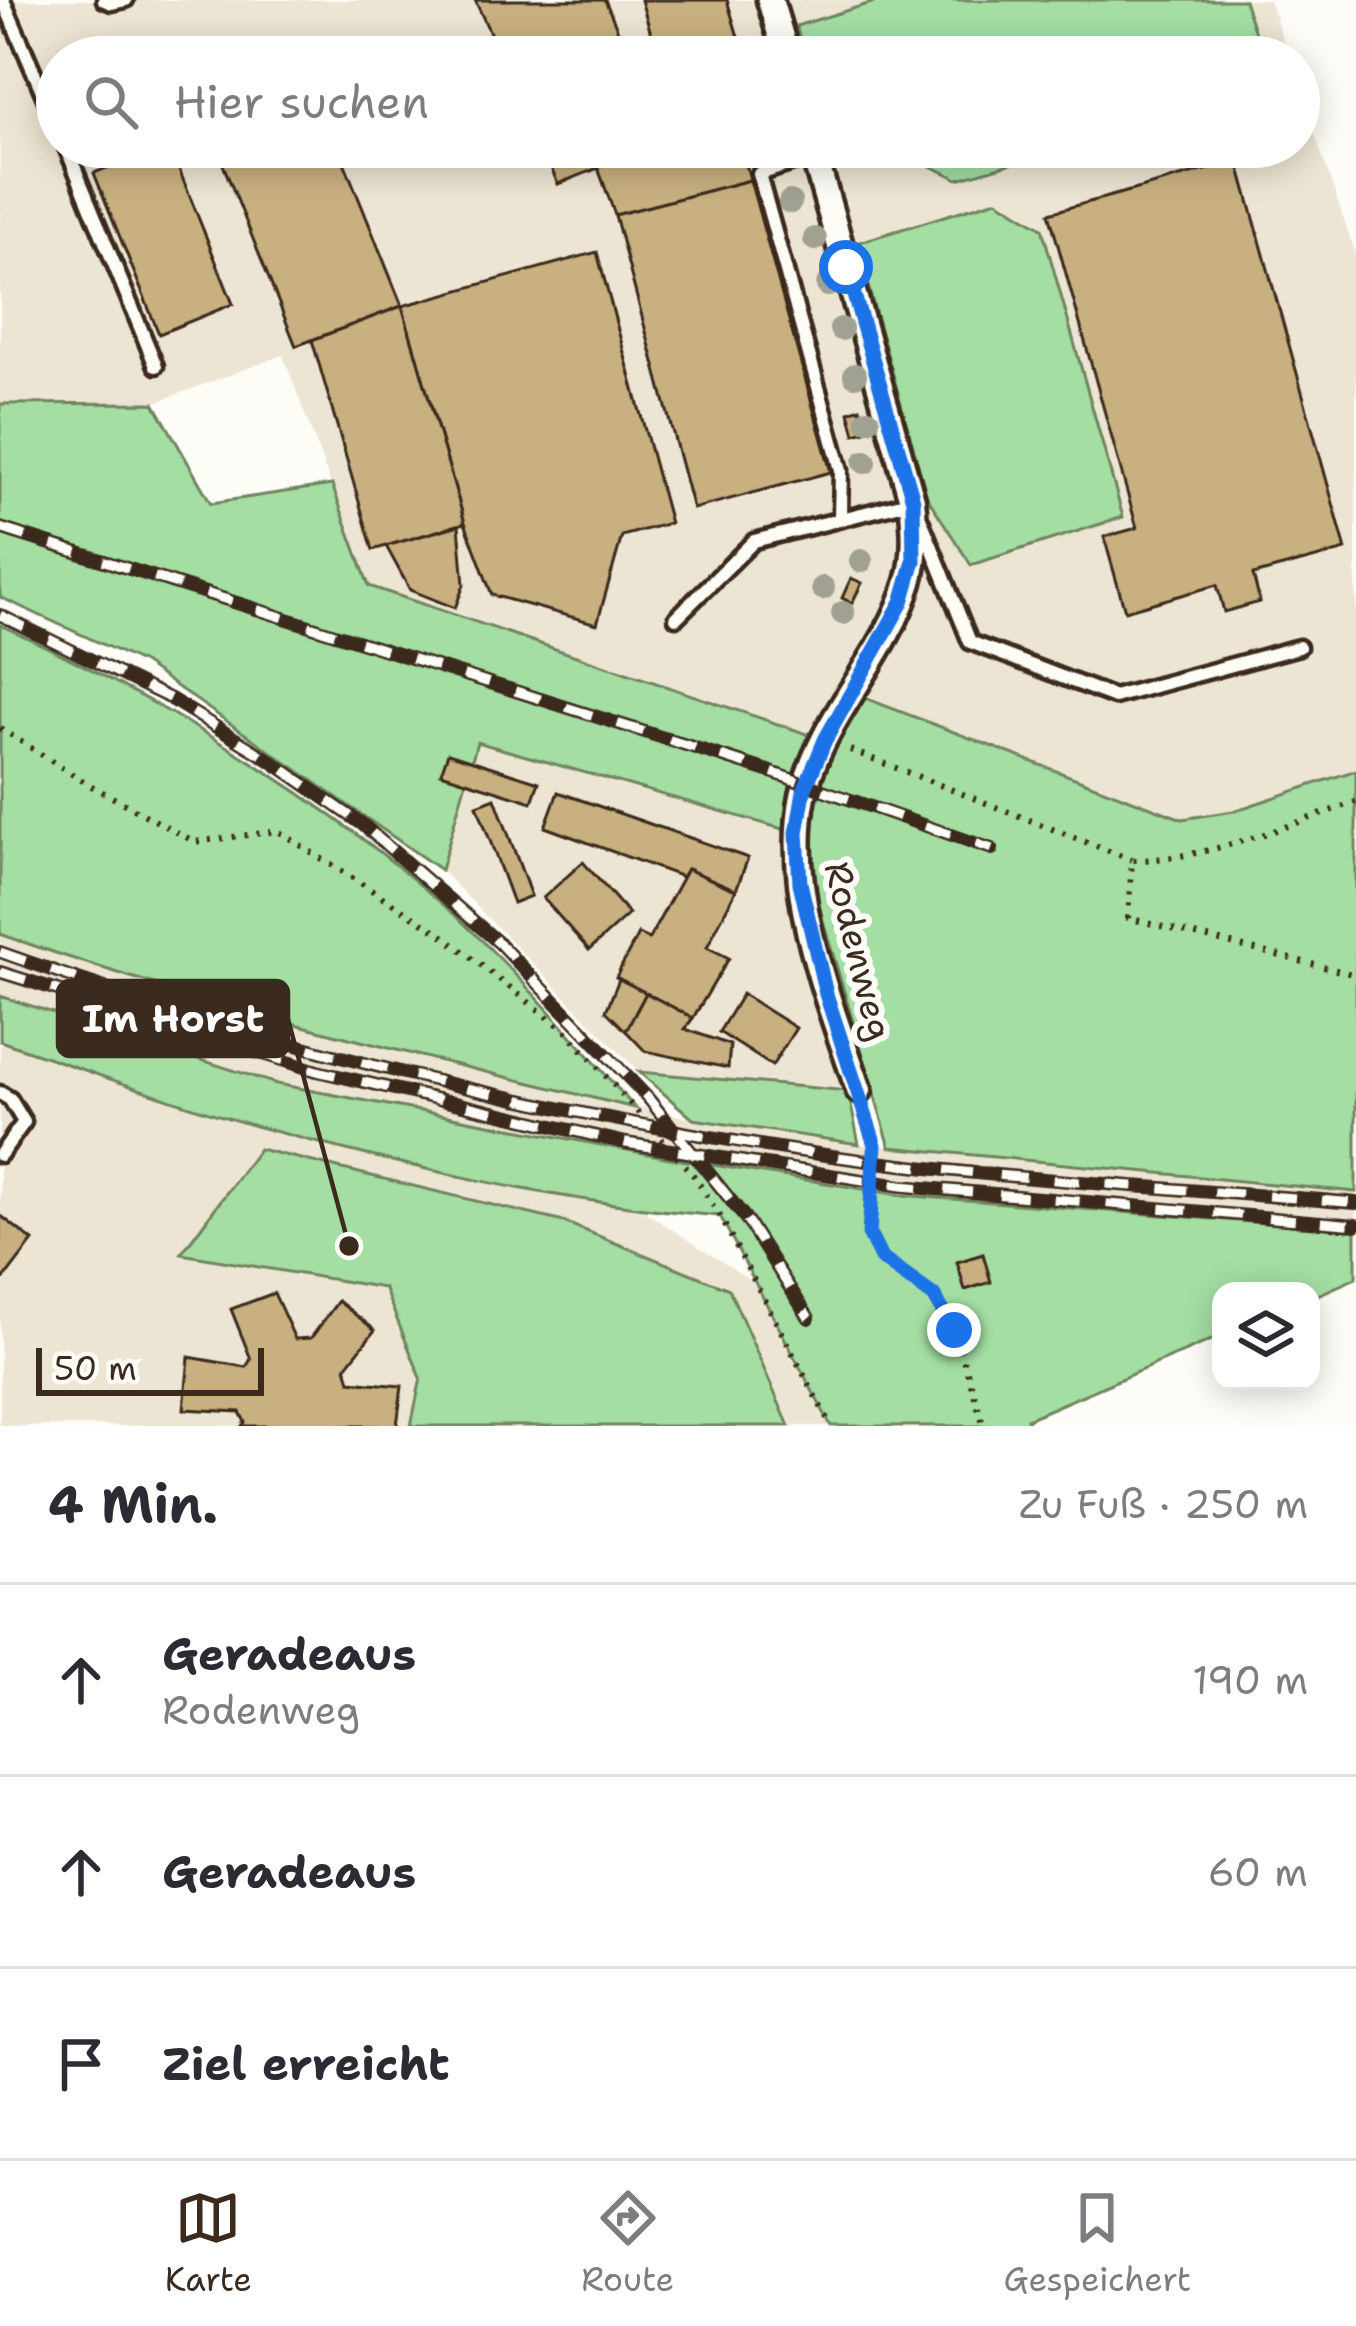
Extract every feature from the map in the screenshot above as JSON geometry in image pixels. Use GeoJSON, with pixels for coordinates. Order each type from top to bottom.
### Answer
{"type":"FeatureCollection","features":[{"type":"Feature","properties":{"kind":"street"},"geometry":{"type":"LineString","coordinates":[[770,0],[781,36]]}},
{"type":"Feature","properties":{"kind":"street","name":"Rodenweg"},"geometry":{"type":"LineString","coordinates":[[818,168],[913,500],[914,561],[909,583],[825,740],[804,791],[797,833],[800,883],[826,994],[859,1090]]}},
{"type":"Feature","properties":{"kind":"lane"},"geometry":{"type":"LineString","coordinates":[[3,0],[36,77]]}},
{"type":"Feature","properties":{"kind":"lane"},"geometry":{"type":"LineString","coordinates":[[104,0],[126,0]]}},
{"type":"Feature","properties":{"kind":"lane"},"geometry":{"type":"LineString","coordinates":[[75,168],[155,366]]}},
{"type":"Feature","properties":{"kind":"lane"},"geometry":{"type":"LineString","coordinates":[[774,168],[759,174],[841,470],[840,518]]}},
{"type":"Feature","properties":{"kind":"lane"},"geometry":{"type":"LineString","coordinates":[[676,618],[754,541],[913,500],[970,641],[1114,697],[1300,647]]}},
{"type":"Feature","properties":{"kind":"lane"},"geometry":{"type":"LineString","coordinates":[[0,1093],[10,1099],[24,1122],[0,1155]]}},
{"type":"Feature","properties":{"kind":"path"},"geometry":{"type":"LineString","coordinates":[[0,728],[86,784],[195,842],[278,831],[441,934],[566,1031],[694,1176],[831,1426]]}},
{"type":"Feature","properties":{"kind":"path"},"geometry":{"type":"LineString","coordinates":[[825,740],[1132,860],[1166,860],[1212,849],[1356,802]]}},
{"type":"Feature","properties":{"kind":"path"},"geometry":{"type":"LineString","coordinates":[[1132,860],[1128,918],[1356,975]]}},
{"type":"Feature","properties":{"kind":"path"},"geometry":{"type":"LineString","coordinates":[[859,1090],[875,1145],[869,1234],[881,1258],[934,1296],[954,1330],[984,1426]]}},
{"type":"Feature","properties":{"kind":"shaded area"},"geometry":{"type":"Polygon","coordinates":[[[0,0],[1269,0],[1282,36],[36,36],[36,168],[1320,168],[1320,150],[1356,255],[1356,770],[1234,811],[1182,819],[853,694],[825,740],[368,585],[283,355],[154,403],[0,404],[0,0]]]}},
{"type":"Feature","properties":{"kind":"shaded area"},"geometry":{"type":"Polygon","coordinates":[[[476,741],[798,833],[848,1091],[639,1072],[441,870],[476,741]]]}},
{"type":"Feature","properties":{"kind":"shaded area"},"geometry":{"type":"Polygon","coordinates":[[[0,934],[108,972],[392,1050],[693,1119],[859,1144],[1356,1192],[1356,1230],[900,1195],[675,1159],[277,1084],[0,996],[0,934]]]}},
{"type":"Feature","properties":{"kind":"shaded area"},"geometry":{"type":"Polygon","coordinates":[[[0,1041],[249,1124],[459,1177],[642,1210],[755,1283],[831,1426],[0,1426],[0,1041]]]}},
{"type":"Feature","properties":{"kind":"green space"},"geometry":{"type":"Polygon","coordinates":[[[881,0],[1244,0],[1256,36],[799,36],[796,26],[881,0]]]}},
{"type":"Feature","properties":{"kind":"green space"},"geometry":{"type":"Polygon","coordinates":[[[935,168],[996,168],[958,179],[935,168]]]}},
{"type":"Feature","properties":{"kind":"green space"},"geometry":{"type":"Polygon","coordinates":[[[997,200],[1042,228],[1123,517],[971,565],[927,497],[856,243],[997,200]]]}},
{"type":"Feature","properties":{"kind":"green space"},"geometry":{"type":"Polygon","coordinates":[[[154,403],[211,503],[332,485],[369,586],[825,740],[852,693],[1182,819],[1234,811],[1356,770],[1356,1192],[890,1147],[797,833],[477,742],[441,870],[143,663],[0,597],[0,404],[154,403]]]}},
{"type":"Feature","properties":{"kind":"green space"},"geometry":{"type":"Polygon","coordinates":[[[0,625],[175,716],[346,827],[472,931],[635,1108],[236,1008],[0,934],[0,625]]]}},
{"type":"Feature","properties":{"kind":"green space"},"geometry":{"type":"Polygon","coordinates":[[[0,996],[277,1084],[675,1159],[900,1195],[1356,1230],[1356,1278],[1320,1294],[1320,1282],[1212,1282],[1212,1340],[1027,1419],[1028,1426],[831,1426],[720,1216],[601,1202],[367,1155],[220,1116],[0,1041],[0,996]]]}},
{"type":"Feature","properties":{"kind":"green space"},"geometry":{"type":"Polygon","coordinates":[[[639,1072],[848,1091],[859,1144],[693,1119],[639,1072]]]}},
{"type":"Feature","properties":{"kind":"green space"},"geometry":{"type":"Polygon","coordinates":[[[259,1149],[564,1222],[729,1289],[789,1426],[411,1426],[421,1378],[384,1288],[181,1254],[259,1149]]]}},
{"type":"Feature","properties":{"kind":"building"},"geometry":{"type":"Polygon","coordinates":[[[475,0],[605,0],[620,36],[491,36],[475,0]]]}},
{"type":"Feature","properties":{"kind":"building"},"geometry":{"type":"Polygon","coordinates":[[[641,0],[727,0],[738,36],[652,36],[641,0]]]}},
{"type":"Feature","properties":{"kind":"building"},"geometry":{"type":"Polygon","coordinates":[[[106,168],[178,168],[233,304],[159,334],[94,173],[106,168]]]}},
{"type":"Feature","properties":{"kind":"building"},"geometry":{"type":"Polygon","coordinates":[[[224,168],[346,168],[402,306],[296,346],[224,168]]]}},
{"type":"Feature","properties":{"kind":"building"},"geometry":{"type":"Polygon","coordinates":[[[551,168],[598,168],[558,184],[551,168]]]}},
{"type":"Feature","properties":{"kind":"building"},"geometry":{"type":"Polygon","coordinates":[[[598,168],[747,168],[750,180],[615,215],[598,168]]]}},
{"type":"Feature","properties":{"kind":"building"},"geometry":{"type":"Polygon","coordinates":[[[1213,168],[1240,168],[1346,550],[1253,575],[1260,602],[1224,612],[1217,585],[1125,611],[1104,537],[1137,528],[1049,213],[1213,168]]]}},
{"type":"Feature","properties":{"kind":"building"},"geometry":{"type":"Polygon","coordinates":[[[750,180],[831,472],[693,509],[615,215],[750,180]]]}},
{"type":"Feature","properties":{"kind":"building"},"geometry":{"type":"Polygon","coordinates":[[[597,252],[670,523],[622,536],[597,624],[492,595],[465,523],[402,306],[597,252]]]}},
{"type":"Feature","properties":{"kind":"building"},"geometry":{"type":"Polygon","coordinates":[[[402,306],[465,523],[373,550],[312,340],[402,306]]]}},
{"type":"Feature","properties":{"kind":"building"},"geometry":{"type":"Polygon","coordinates":[[[860,408],[866,431],[855,434],[849,412],[860,408]]]}},
{"type":"Feature","properties":{"kind":"building"},"geometry":{"type":"Polygon","coordinates":[[[459,525],[464,585],[455,608],[410,590],[386,546],[459,525]]]}},
{"type":"Feature","properties":{"kind":"building"},"geometry":{"type":"Polygon","coordinates":[[[851,578],[862,583],[852,603],[842,598],[851,578]]]}},
{"type":"Feature","properties":{"kind":"building"},"geometry":{"type":"Polygon","coordinates":[[[448,753],[539,782],[532,802],[441,773],[448,753]]]}},
{"type":"Feature","properties":{"kind":"building"},"geometry":{"type":"Polygon","coordinates":[[[558,792],[748,858],[736,890],[687,869],[682,877],[545,827],[558,792]]]}},
{"type":"Feature","properties":{"kind":"building"},"geometry":{"type":"Polygon","coordinates":[[[495,798],[531,896],[513,903],[477,805],[495,798]]]}},
{"type":"Feature","properties":{"kind":"building"},"geometry":{"type":"Polygon","coordinates":[[[583,862],[629,914],[589,950],[543,898],[583,862]]]}},
{"type":"Feature","properties":{"kind":"building"},"geometry":{"type":"Polygon","coordinates":[[[687,869],[736,890],[707,947],[729,958],[693,1018],[616,977],[638,934],[649,939],[687,869]]]}},
{"type":"Feature","properties":{"kind":"building"},"geometry":{"type":"Polygon","coordinates":[[[619,979],[646,993],[626,1031],[606,1011],[619,979]]]}},
{"type":"Feature","properties":{"kind":"building"},"geometry":{"type":"Polygon","coordinates":[[[646,993],[693,1018],[685,1029],[730,1045],[728,1068],[645,1051],[626,1031],[646,993]]]}},
{"type":"Feature","properties":{"kind":"building"},"geometry":{"type":"Polygon","coordinates":[[[742,994],[796,1028],[772,1066],[719,1032],[742,994]]]}},
{"type":"Feature","properties":{"kind":"building"},"geometry":{"type":"Polygon","coordinates":[[[0,1215],[33,1241],[4,1279],[0,1276],[0,1215]]]}},
{"type":"Feature","properties":{"kind":"building"},"geometry":{"type":"Polygon","coordinates":[[[983,1254],[991,1282],[965,1290],[957,1262],[983,1254]]]}},
{"type":"Feature","properties":{"kind":"building"},"geometry":{"type":"Polygon","coordinates":[[[274,1293],[295,1339],[311,1338],[338,1301],[375,1330],[346,1367],[350,1381],[402,1386],[397,1426],[242,1426],[240,1412],[184,1409],[189,1357],[246,1367],[251,1359],[231,1309],[274,1293]]]}},
{"type":"Feature","properties":{"kind":"railway"},"geometry":{"type":"LineString","coordinates":[[0,528],[768,771],[992,849]]}},
{"type":"Feature","properties":{"kind":"railway"},"geometry":{"type":"LineString","coordinates":[[0,615],[171,699],[268,759],[362,824],[499,943],[648,1098],[746,1219],[809,1318]]}},
{"type":"Feature","properties":{"kind":"railway"},"geometry":{"type":"LineString","coordinates":[[0,952],[309,1049],[627,1122],[903,1165],[1356,1203]]}},
{"type":"Feature","properties":{"kind":"railway"},"geometry":{"type":"LineString","coordinates":[[0,972],[317,1071],[626,1143],[901,1186],[1356,1225]]}},
{"type":"Feature","properties":{"kind":"place","name":"Im Horst"},"geometry":{"type":"Point","coordinates":[349,1246]}},
{"type":"Feature","properties":{"kind":"route"},"geometry":{"type":"LineString","coordinates":[[846,267],[913,500],[914,561],[902,602],[825,740],[804,791],[797,833],[800,883],[826,994],[875,1145],[869,1234],[881,1258],[934,1296],[954,1330]]}}]}
